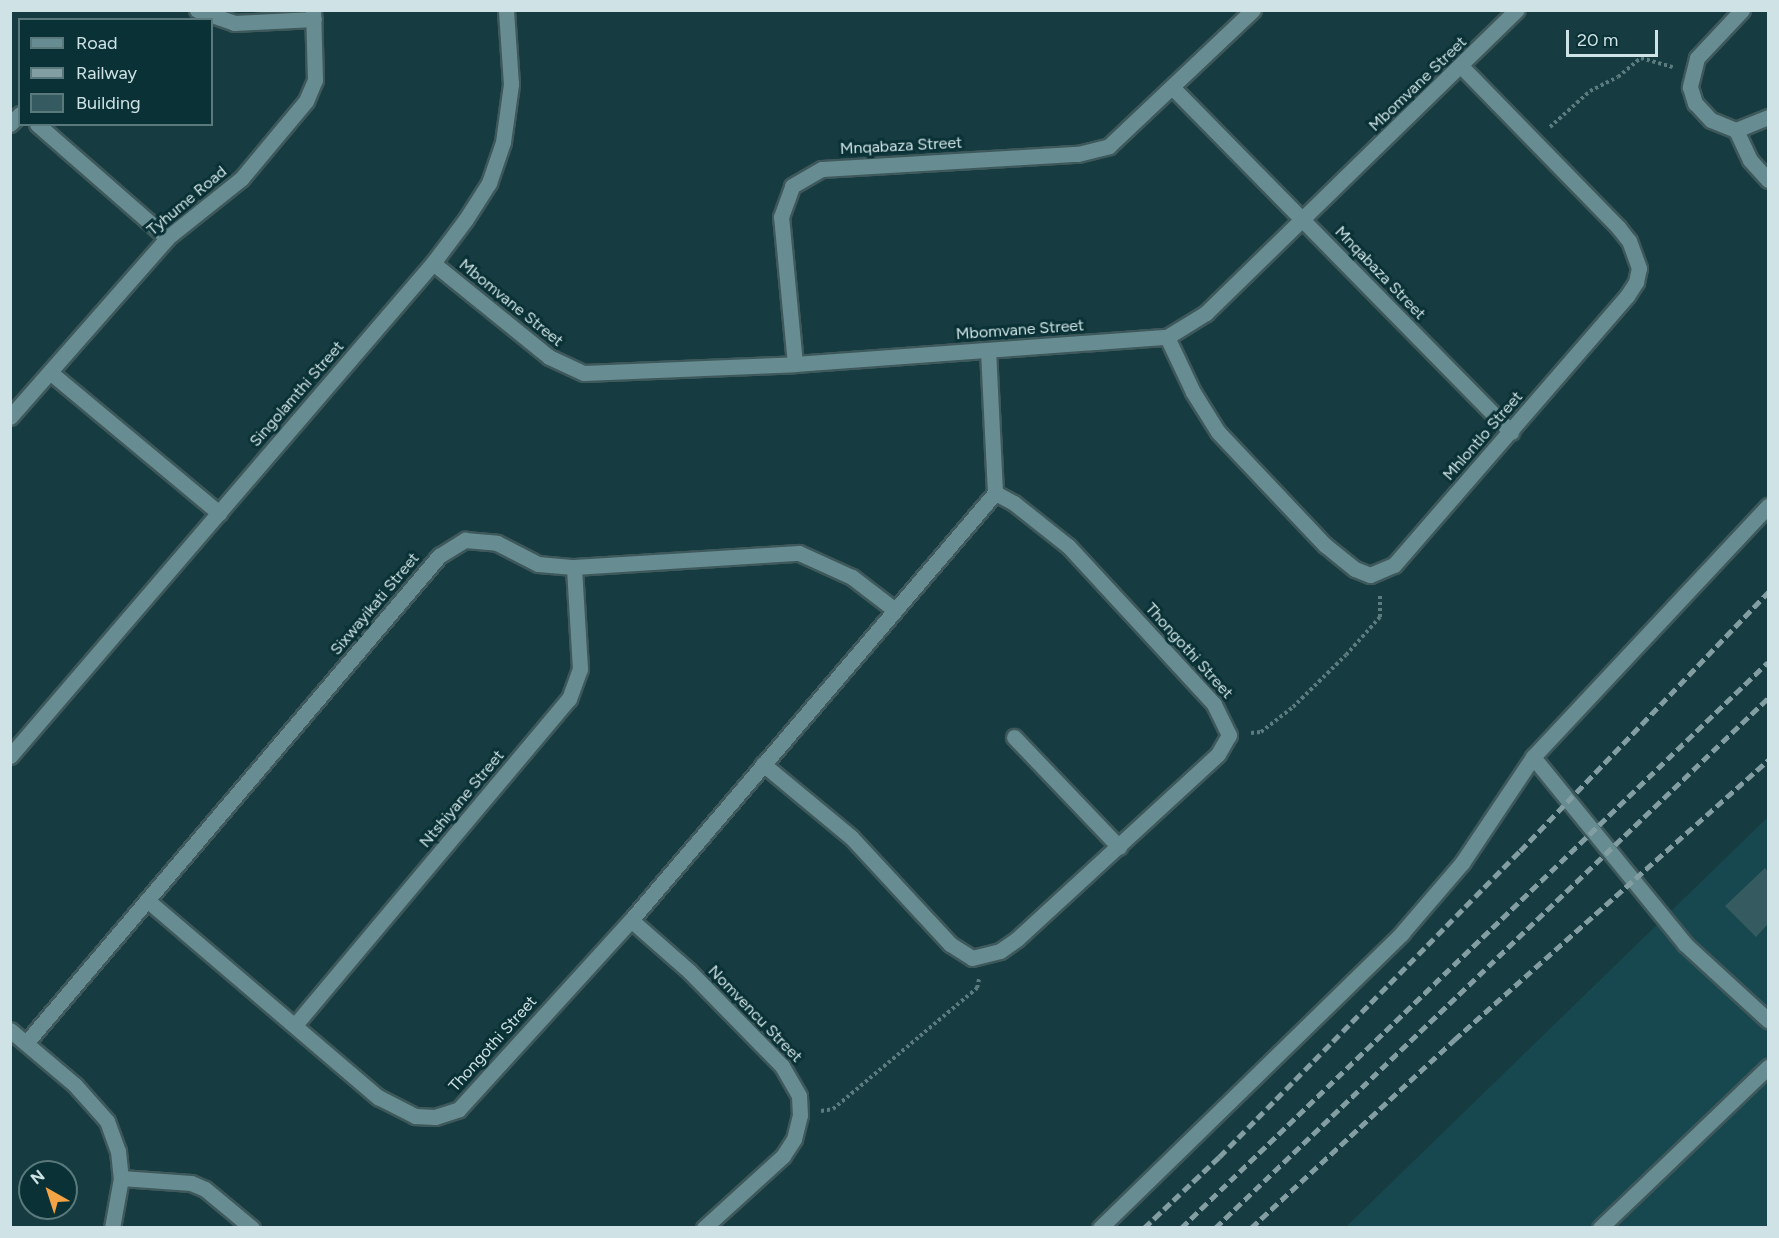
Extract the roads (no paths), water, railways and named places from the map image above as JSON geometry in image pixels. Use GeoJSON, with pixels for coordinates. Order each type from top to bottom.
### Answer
{"type":"FeatureCollection","features":[{"type":"Feature","properties":{"kind":"street"},"geometry":{"type":"LineString","coordinates":[[197,10],[234,23],[314,15]]}},
{"type":"Feature","properties":{"kind":"street","name":"Singolamthi Street"},"geometry":{"type":"LineString","coordinates":[[10,756],[432,263],[489,183],[503,142],[511,84],[506,10]]}},
{"type":"Feature","properties":{"kind":"street","name":"Mnqabaza Street"},"geometry":{"type":"LineString","coordinates":[[795,364],[781,217],[792,186],[822,169],[1078,154],[1109,146],[1174,89],[1253,10]]}},
{"type":"Feature","properties":{"kind":"street","name":"Mbomvane Street"},"geometry":{"type":"LineString","coordinates":[[432,263],[566,368],[604,374],[795,364],[1167,337],[1206,313],[1462,67],[1517,10]]}},
{"type":"Feature","properties":{"kind":"street"},"geometry":{"type":"LineString","coordinates":[[1742,10],[1713,38],[1692,72],[1689,87],[1695,103],[1711,120],[1736,130],[1750,160],[1768,180]]}},
{"type":"Feature","properties":{"kind":"street","name":"Tyhume Road"},"geometry":{"type":"LineString","coordinates":[[10,417],[51,373],[167,238],[241,180],[306,101],[315,80],[314,15]]}},
{"type":"Feature","properties":{"kind":"street","name":"Mhlontlo Street"},"geometry":{"type":"LineString","coordinates":[[1167,337],[1204,412],[1230,448],[1341,560],[1370,574],[1382,573],[1404,556],[1627,296],[1636,282],[1639,268],[1629,242],[1618,227],[1462,67]]}},
{"type":"Feature","properties":{"kind":"street","name":"Mnqabaza Street"},"geometry":{"type":"LineString","coordinates":[[1174,89],[1511,432]]}},
{"type":"Feature","properties":{"kind":"street"},"geometry":{"type":"LineString","coordinates":[[1736,130],[1768,117]]}},
{"type":"Feature","properties":{"kind":"street"},"geometry":{"type":"LineString","coordinates":[[39,126],[167,238]]}},
{"type":"Feature","properties":{"kind":"street"},"geometry":{"type":"LineString","coordinates":[[988,350],[995,493]]}},
{"type":"Feature","properties":{"kind":"street"},"geometry":{"type":"LineString","coordinates":[[51,373],[219,513]]}},
{"type":"Feature","properties":{"kind":"street","name":"Thongothi Street"},"geometry":{"type":"LineString","coordinates":[[147,900],[378,1097],[415,1116],[435,1117],[459,1109],[631,920],[995,493],[1032,516],[1092,570],[1214,704],[1229,735],[1218,754],[1119,847]]}},
{"type":"Feature","properties":{"kind":"street"},"geometry":{"type":"LineString","coordinates":[[1100,1227],[1402,933],[1462,863],[1533,757],[1768,506]]}},
{"type":"Feature","properties":{"kind":"street","name":"Sixwayikati Street"},"geometry":{"type":"LineString","coordinates":[[26,1043],[439,556],[465,540],[497,543],[538,564],[574,567],[799,553],[852,577],[895,610]]}},
{"type":"Feature","properties":{"kind":"street","name":"Ntshiyane Street"},"geometry":{"type":"LineString","coordinates":[[295,1025],[569,699],[580,669],[574,567]]}},
{"type":"Feature","properties":{"kind":"street"},"geometry":{"type":"LineString","coordinates":[[763,764],[851,837],[950,944],[972,958],[986,957],[1017,939],[1119,847],[1014,737]]}},
{"type":"Feature","properties":{"kind":"street"},"geometry":{"type":"LineString","coordinates":[[1533,757],[1685,944],[1768,1020]]}},
{"type":"Feature","properties":{"kind":"street","name":"Nomvencu Street"},"geometry":{"type":"LineString","coordinates":[[631,920],[689,971],[783,1066],[799,1096],[800,1116],[794,1139],[783,1156],[704,1227]]}},
{"type":"Feature","properties":{"kind":"street"},"geometry":{"type":"LineString","coordinates":[[10,1030],[93,1102],[107,1122],[118,1151],[121,1178],[112,1227]]}},
{"type":"Feature","properties":{"kind":"street"},"geometry":{"type":"LineString","coordinates":[[1600,1227],[1768,1067]]}},
{"type":"Feature","properties":{"kind":"street"},"geometry":{"type":"LineString","coordinates":[[121,1178],[191,1183],[205,1189],[252,1227]]}},
{"type":"Feature","properties":{"kind":"railway"},"geometry":{"type":"LineString","coordinates":[[1144,1228],[1219,1157],[1520,851],[1768,592]]}},
{"type":"Feature","properties":{"kind":"railway"},"geometry":{"type":"LineString","coordinates":[[1181,1228],[1768,662]]}},
{"type":"Feature","properties":{"kind":"railway"},"geometry":{"type":"LineString","coordinates":[[1215,1228],[1768,698]]}},
{"type":"Feature","properties":{"kind":"railway"},"geometry":{"type":"LineString","coordinates":[[1251,1228],[1454,1040],[1768,760]]}}]}
